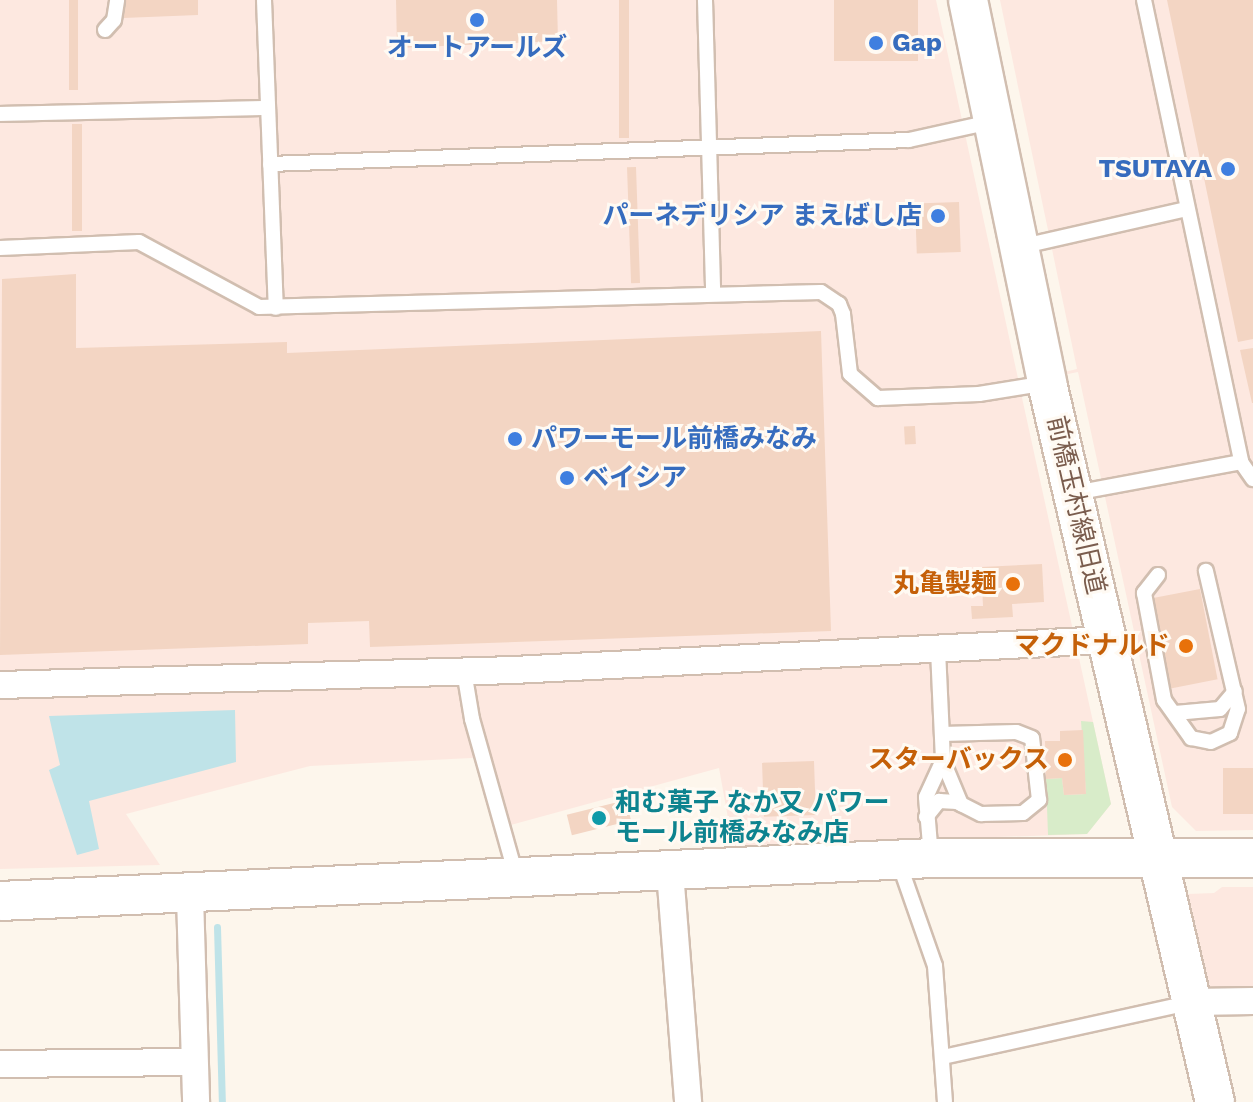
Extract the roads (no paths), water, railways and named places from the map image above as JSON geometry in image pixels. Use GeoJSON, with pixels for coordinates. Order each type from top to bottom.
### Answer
{"type":"FeatureCollection","features":[{"type":"Feature","properties":{"kind":"street","name":"前橋玉村線旧道"},"geometry":{"type":"LineString","coordinates":[[968,0],[1047,383],[1215,1102]]}},
{"type":"Feature","properties":{"kind":"street"},"geometry":{"type":"LineString","coordinates":[[0,685],[464,671],[1107,640]]}},
{"type":"Feature","properties":{"kind":"street"},"geometry":{"type":"LineString","coordinates":[[0,901],[190,896],[914,858],[1253,858]]}},
{"type":"Feature","properties":{"kind":"street"},"geometry":{"type":"LineString","coordinates":[[670,872],[688,1102]]}},
{"type":"Feature","properties":{"kind":"street"},"geometry":{"type":"LineString","coordinates":[[190,896],[196,1102]]}},
{"type":"Feature","properties":{"kind":"street"},"geometry":{"type":"LineString","coordinates":[[1193,1002],[1253,1001]]}},
{"type":"Feature","properties":{"kind":"street"},"geometry":{"type":"LineString","coordinates":[[0,1064],[194,1062]]}},
{"type":"Feature","properties":{"kind":"lane"},"geometry":{"type":"LineString","coordinates":[[105,30],[114,20],[117,0]]}},
{"type":"Feature","properties":{"kind":"lane"},"geometry":{"type":"LineString","coordinates":[[264,0],[276,308]]}},
{"type":"Feature","properties":{"kind":"lane"},"geometry":{"type":"LineString","coordinates":[[705,0],[713,294]]}},
{"type":"Feature","properties":{"kind":"lane"},"geometry":{"type":"LineString","coordinates":[[1144,0],[1241,462],[1253,479]]}},
{"type":"Feature","properties":{"kind":"lane"},"geometry":{"type":"LineString","coordinates":[[0,114],[267,108]]}},
{"type":"Feature","properties":{"kind":"lane"},"geometry":{"type":"LineString","coordinates":[[270,164],[709,150],[909,140],[993,122]]}},
{"type":"Feature","properties":{"kind":"lane"},"geometry":{"type":"LineString","coordinates":[[1019,247],[1186,209]]}},
{"type":"Feature","properties":{"kind":"lane"},"geometry":{"type":"LineString","coordinates":[[0,248],[139,242],[259,307],[276,308],[713,294],[827,294],[843,314],[850,374],[878,398],[979,394],[1047,383]]}},
{"type":"Feature","properties":{"kind":"lane"},"geometry":{"type":"LineString","coordinates":[[1074,493],[1241,462]]}},
{"type":"Feature","properties":{"kind":"lane"},"geometry":{"type":"LineString","coordinates":[[1158,575],[1144,593],[1164,700],[1191,738],[1219,740],[1237,721],[1235,691],[1206,571]]}},
{"type":"Feature","properties":{"kind":"lane"},"geometry":{"type":"LineString","coordinates":[[938,650],[943,760],[961,804]]}},
{"type":"Feature","properties":{"kind":"lane"},"geometry":{"type":"LineString","coordinates":[[464,671],[472,719],[516,880]]}},
{"type":"Feature","properties":{"kind":"lane"},"geometry":{"type":"LineString","coordinates":[[1175,713],[1220,709],[1235,691]]}},
{"type":"Feature","properties":{"kind":"lane"},"geometry":{"type":"LineString","coordinates":[[926,817],[939,801],[961,804],[981,814],[1023,813],[1037,806],[1036,745],[1016,732],[942,734]]}},
{"type":"Feature","properties":{"kind":"lane"},"geometry":{"type":"LineString","coordinates":[[943,760],[927,791],[926,817],[914,858],[935,966],[945,1102]]}},
{"type":"Feature","properties":{"kind":"lane"},"geometry":{"type":"LineString","coordinates":[[943,1057],[1193,1002]]}},
{"type":"Feature","properties":{"kind":"water"},"geometry":{"type":"Polygon","coordinates":[[[235,710],[236,762],[89,801],[99,849],[77,855],[49,770],[60,765],[49,716],[235,710]]]}},
{"type":"Feature","properties":{"kind":"waterway"},"geometry":{"type":"LineString","coordinates":[[217,927],[222,1102]]}},
{"type":"Feature","properties":{"kind":"place","name":"オートアールズ"},"geometry":{"type":"Point","coordinates":[477,20]}},
{"type":"Feature","properties":{"kind":"place","name":"Gap"},"geometry":{"type":"Point","coordinates":[876,43]}},
{"type":"Feature","properties":{"kind":"place","name":"TSUTAYA"},"geometry":{"type":"Point","coordinates":[1228,169]}},
{"type":"Feature","properties":{"kind":"place","name":"パーネデリシア まえばし店"},"geometry":{"type":"Point","coordinates":[938,216]}},
{"type":"Feature","properties":{"kind":"place","name":"パワーモール前橋みなみ"},"geometry":{"type":"Point","coordinates":[515,439]}},
{"type":"Feature","properties":{"kind":"place","name":"ベイシア"},"geometry":{"type":"Point","coordinates":[567,478]}},
{"type":"Feature","properties":{"kind":"place","name":"丸亀製麺"},"geometry":{"type":"Point","coordinates":[1013,584]}},
{"type":"Feature","properties":{"kind":"place","name":"マクドナルド"},"geometry":{"type":"Point","coordinates":[1186,646]}},
{"type":"Feature","properties":{"kind":"place","name":"スターバックス"},"geometry":{"type":"Point","coordinates":[1065,760]}},
{"type":"Feature","properties":{"kind":"place","name":"和む菓子 なか又 パワー モール前橋みなみ店"},"geometry":{"type":"Point","coordinates":[599,818]}}]}
